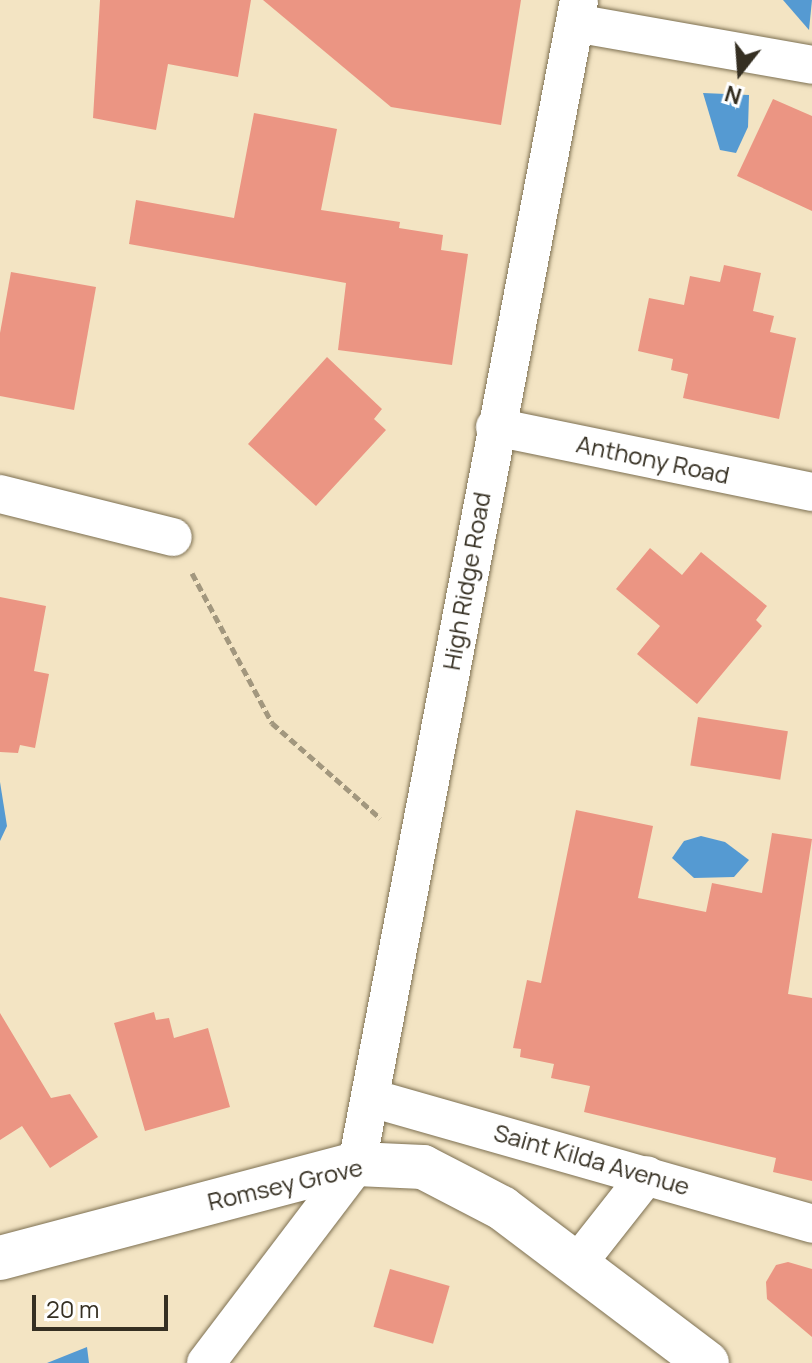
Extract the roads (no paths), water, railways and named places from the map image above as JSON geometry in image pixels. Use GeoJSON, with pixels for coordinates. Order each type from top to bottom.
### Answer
{"type":"FeatureCollection","features":[{"type":"Feature","properties":{"kind":"street"},"geometry":{"type":"LineString","coordinates":[[577,12],[812,65]]}},
{"type":"Feature","properties":{"kind":"street","name":"High Ridge Road"},"geometry":{"type":"LineString","coordinates":[[357,1164],[495,427],[577,12]]}},
{"type":"Feature","properties":{"kind":"street","name":"Anthony Road"},"geometry":{"type":"LineString","coordinates":[[495,427],[812,492]]}},
{"type":"Feature","properties":{"kind":"street"},"geometry":{"type":"LineString","coordinates":[[0,494],[173,537]]}},
{"type":"Feature","properties":{"kind":"street","name":"Saint Kilda Avenue"},"geometry":{"type":"LineString","coordinates":[[371,1098],[812,1224]]}},
{"type":"Feature","properties":{"kind":"street"},"geometry":{"type":"LineString","coordinates":[[206,1363],[357,1164]]}},
{"type":"Feature","properties":{"kind":"street","name":"Romsey Grove"},"geometry":{"type":"LineString","coordinates":[[0,1258],[357,1164],[423,1167],[453,1179],[577,1264],[707,1363]]}},
{"type":"Feature","properties":{"kind":"street"},"geometry":{"type":"LineString","coordinates":[[577,1264],[647,1175]]}},
{"type":"Feature","properties":{"kind":"water"},"geometry":{"type":"Polygon","coordinates":[[[783,0],[812,0],[809,30],[783,0]]]}},
{"type":"Feature","properties":{"kind":"water"},"geometry":{"type":"Polygon","coordinates":[[[703,93],[749,95],[748,127],[736,153],[720,150],[703,93]]]}},
{"type":"Feature","properties":{"kind":"water"},"geometry":{"type":"Polygon","coordinates":[[[0,782],[7,826],[0,841],[0,782]]]}},
{"type":"Feature","properties":{"kind":"water"},"geometry":{"type":"Polygon","coordinates":[[[701,836],[725,842],[749,860],[734,877],[694,878],[672,858],[684,841],[701,836]]]}},
{"type":"Feature","properties":{"kind":"water"},"geometry":{"type":"Polygon","coordinates":[[[87,1347],[89,1363],[47,1363],[87,1347]]]}}]}
